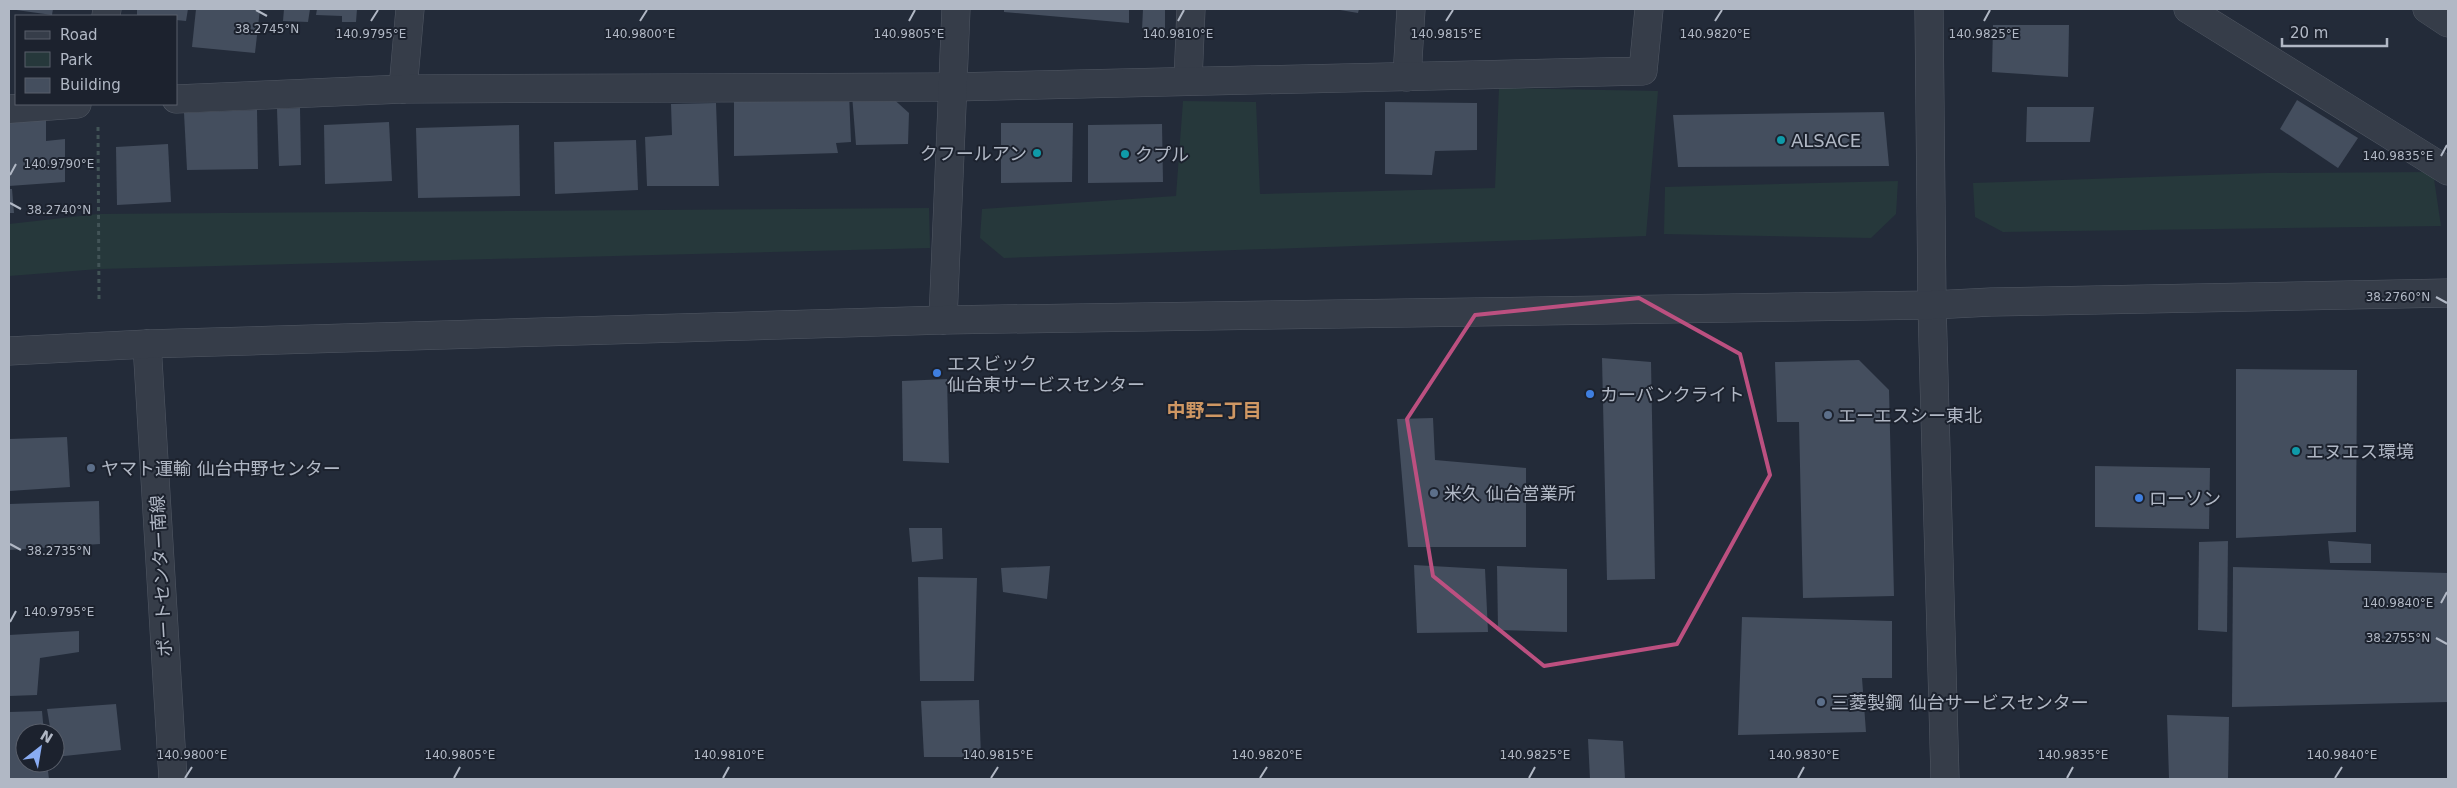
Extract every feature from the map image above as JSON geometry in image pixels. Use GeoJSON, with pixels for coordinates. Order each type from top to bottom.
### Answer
{"type":"FeatureCollection","features":[{"type":"Feature","properties":{"kind":"street"},"geometry":{"type":"LineString","coordinates":[[403,89],[410,9]]}},
{"type":"Feature","properties":{"kind":"street"},"geometry":{"type":"LineString","coordinates":[[943,320],[956,9]]}},
{"type":"Feature","properties":{"kind":"street"},"geometry":{"type":"LineString","coordinates":[[1188,82],[1191,9]]}},
{"type":"Feature","properties":{"kind":"street"},"geometry":{"type":"LineString","coordinates":[[1407,77],[1411,9]]}},
{"type":"Feature","properties":{"kind":"street"},"geometry":{"type":"LineString","coordinates":[[178,99],[403,89],[953,87],[1643,71],[1649,9]]}},
{"type":"Feature","properties":{"kind":"street"},"geometry":{"type":"LineString","coordinates":[[1929,9],[1932,305],[1945,779]]}},
{"type":"Feature","properties":{"kind":"street"},"geometry":{"type":"LineString","coordinates":[[2188,9],[2448,171]]}},
{"type":"Feature","properties":{"kind":"street"},"geometry":{"type":"LineString","coordinates":[[2427,9],[2448,23]]}},
{"type":"Feature","properties":{"kind":"street"},"geometry":{"type":"LineString","coordinates":[[9,109],[63,105]]}},
{"type":"Feature","properties":{"kind":"street"},"geometry":{"type":"LineString","coordinates":[[9,351],[147,344],[943,320],[1932,305],[2448,293]]}},
{"type":"Feature","properties":{"kind":"street","name":"ポートセンター南線"},"geometry":{"type":"LineString","coordinates":[[147,344],[173,779]]}},
{"type":"Feature","properties":{"kind":"path"},"geometry":{"type":"LineString","coordinates":[[98,122],[99,299]]}},
{"type":"Feature","properties":{"kind":"highlighted area"},"geometry":{"type":"Polygon","coordinates":[[[1639,298],[1740,354],[1770,475],[1677,644],[1544,666],[1433,576],[1407,419],[1475,315],[1639,298]]]}},
{"type":"Feature","properties":{"kind":"green space"},"geometry":{"type":"Polygon","coordinates":[[[1499,88],[1658,91],[1646,236],[1004,258],[980,238],[982,209],[1176,196],[1183,101],[1256,102],[1260,194],[1495,188],[1499,88]]]}},
{"type":"Feature","properties":{"kind":"green space"},"geometry":{"type":"Polygon","coordinates":[[[2433,172],[2441,226],[2003,232],[1975,217],[1973,183],[2267,173],[2433,172]]]}},
{"type":"Feature","properties":{"kind":"green space"},"geometry":{"type":"Polygon","coordinates":[[[1898,181],[1896,214],[1871,238],[1664,234],[1665,187],[1898,181]]]}},
{"type":"Feature","properties":{"kind":"green space"},"geometry":{"type":"Polygon","coordinates":[[[929,208],[930,248],[99,269],[9,276],[9,224],[98,214],[929,208]]]}},
{"type":"Feature","properties":{"kind":"building"},"geometry":{"type":"Polygon","coordinates":[[[9,9],[53,9],[52,15],[9,9]]]}},
{"type":"Feature","properties":{"kind":"building"},"geometry":{"type":"Polygon","coordinates":[[[137,9],[188,9],[186,21],[178,20],[178,15],[137,15],[137,9]]]}},
{"type":"Feature","properties":{"kind":"building"},"geometry":{"type":"Polygon","coordinates":[[[196,9],[260,9],[255,53],[192,47],[196,9]]]}},
{"type":"Feature","properties":{"kind":"building"},"geometry":{"type":"Polygon","coordinates":[[[284,9],[310,9],[308,22],[283,21],[284,9]]]}},
{"type":"Feature","properties":{"kind":"building"},"geometry":{"type":"Polygon","coordinates":[[[317,9],[357,9],[356,22],[342,22],[342,16],[316,15],[317,9]]]}},
{"type":"Feature","properties":{"kind":"building"},"geometry":{"type":"Polygon","coordinates":[[[1004,9],[1129,9],[1129,23],[1004,12],[1004,9]]]}},
{"type":"Feature","properties":{"kind":"building"},"geometry":{"type":"Polygon","coordinates":[[[1143,9],[1165,9],[1165,30],[1142,30],[1143,9]]]}},
{"type":"Feature","properties":{"kind":"building"},"geometry":{"type":"Polygon","coordinates":[[[1340,9],[1359,9],[1358,13],[1340,9]]]}},
{"type":"Feature","properties":{"kind":"building"},"geometry":{"type":"Polygon","coordinates":[[[1993,25],[2069,25],[2068,77],[1992,72],[1993,25]]]}},
{"type":"Feature","properties":{"kind":"building"},"geometry":{"type":"Polygon","coordinates":[[[849,93],[851,142],[836,143],[838,153],[734,156],[734,94],[849,93]]]}},
{"type":"Feature","properties":{"kind":"building"},"geometry":{"type":"Polygon","coordinates":[[[852,95],[889,95],[909,113],[908,144],[856,145],[852,95]]]}},
{"type":"Feature","properties":{"kind":"building"},"geometry":{"type":"Polygon","coordinates":[[[2297,100],[2358,138],[2338,168],[2280,129],[2297,100]]]}},
{"type":"Feature","properties":{"kind":"building"},"geometry":{"type":"Polygon","coordinates":[[[1385,102],[1477,103],[1477,150],[1435,151],[1432,175],[1385,174],[1385,102]]]}},
{"type":"Feature","properties":{"kind":"building"},"geometry":{"type":"Polygon","coordinates":[[[716,103],[719,186],[647,186],[645,137],[672,135],[671,104],[716,103]]]}},
{"type":"Feature","properties":{"kind":"building"},"geometry":{"type":"Polygon","coordinates":[[[2027,107],[2094,107],[2090,142],[2026,142],[2027,107]]]}},
{"type":"Feature","properties":{"kind":"building"},"geometry":{"type":"Polygon","coordinates":[[[300,108],[301,165],[279,166],[277,109],[300,108]]]}},
{"type":"Feature","properties":{"kind":"building"},"geometry":{"type":"Polygon","coordinates":[[[257,110],[258,169],[187,170],[184,113],[257,110]]]}},
{"type":"Feature","properties":{"kind":"building","name":"ALSACE"},"geometry":{"type":"Polygon","coordinates":[[[1884,112],[1889,166],[1678,167],[1673,115],[1884,112]]]}},
{"type":"Feature","properties":{"kind":"building"},"geometry":{"type":"Polygon","coordinates":[[[46,117],[46,141],[65,139],[65,182],[9,186],[9,121],[46,117]]]}},
{"type":"Feature","properties":{"kind":"building"},"geometry":{"type":"Polygon","coordinates":[[[389,122],[392,181],[325,184],[324,125],[389,122]]]}},
{"type":"Feature","properties":{"kind":"building","name":"クフールアン"},"geometry":{"type":"Polygon","coordinates":[[[1001,123],[1073,123],[1072,182],[1001,183],[1001,123]]]}},
{"type":"Feature","properties":{"kind":"building","name":"クプル"},"geometry":{"type":"Polygon","coordinates":[[[1162,124],[1163,182],[1088,183],[1088,125],[1162,124]]]}},
{"type":"Feature","properties":{"kind":"building"},"geometry":{"type":"Polygon","coordinates":[[[519,125],[520,196],[418,198],[416,128],[519,125]]]}},
{"type":"Feature","properties":{"kind":"building"},"geometry":{"type":"Polygon","coordinates":[[[636,140],[638,190],[555,194],[554,142],[636,140]]]}},
{"type":"Feature","properties":{"kind":"building"},"geometry":{"type":"Polygon","coordinates":[[[168,144],[171,202],[117,205],[116,147],[168,144]]]}},
{"type":"Feature","properties":{"kind":"building"},"geometry":{"type":"Polygon","coordinates":[[[9,189],[12,189],[14,213],[9,213],[9,189]]]}},
{"type":"Feature","properties":{"kind":"building"},"geometry":{"type":"Polygon","coordinates":[[[1602,358],[1651,362],[1655,579],[1607,580],[1602,358]]]}},
{"type":"Feature","properties":{"kind":"building"},"geometry":{"type":"Polygon","coordinates":[[[1859,360],[1889,390],[1894,596],[1803,598],[1799,422],[1777,422],[1775,362],[1859,360]]]}},
{"type":"Feature","properties":{"kind":"building","name":"エヌエス環境"},"geometry":{"type":"Polygon","coordinates":[[[2236,369],[2357,370],[2356,532],[2236,538],[2236,369]]]}},
{"type":"Feature","properties":{"kind":"building"},"geometry":{"type":"Polygon","coordinates":[[[947,379],[949,463],[903,461],[902,381],[947,379]]]}},
{"type":"Feature","properties":{"kind":"building"},"geometry":{"type":"Polygon","coordinates":[[[1433,418],[1435,460],[1526,468],[1526,547],[1408,547],[1397,419],[1433,418]]]}},
{"type":"Feature","properties":{"kind":"building"},"geometry":{"type":"Polygon","coordinates":[[[67,437],[70,487],[9,491],[9,439],[67,437]]]}},
{"type":"Feature","properties":{"kind":"building"},"geometry":{"type":"Polygon","coordinates":[[[2095,466],[2210,468],[2209,529],[2095,527],[2095,466]]]}},
{"type":"Feature","properties":{"kind":"building"},"geometry":{"type":"Polygon","coordinates":[[[99,501],[100,544],[9,550],[9,504],[99,501]]]}},
{"type":"Feature","properties":{"kind":"building"},"geometry":{"type":"Polygon","coordinates":[[[909,528],[942,528],[943,559],[912,562],[909,528]]]}},
{"type":"Feature","properties":{"kind":"building"},"geometry":{"type":"Polygon","coordinates":[[[2228,541],[2227,632],[2198,630],[2199,542],[2228,541]]]}},
{"type":"Feature","properties":{"kind":"building"},"geometry":{"type":"Polygon","coordinates":[[[2328,541],[2371,544],[2371,563],[2330,563],[2328,541]]]}},
{"type":"Feature","properties":{"kind":"building"},"geometry":{"type":"Polygon","coordinates":[[[1414,565],[1485,569],[1488,632],[1417,633],[1414,565]]]}},
{"type":"Feature","properties":{"kind":"building"},"geometry":{"type":"Polygon","coordinates":[[[1050,566],[1047,599],[1003,592],[1001,568],[1050,566]]]}},
{"type":"Feature","properties":{"kind":"building"},"geometry":{"type":"Polygon","coordinates":[[[1497,566],[1567,569],[1567,632],[1498,630],[1497,566]]]}},
{"type":"Feature","properties":{"kind":"building"},"geometry":{"type":"Polygon","coordinates":[[[2233,567],[2448,573],[2448,702],[2232,707],[2233,567]]]}},
{"type":"Feature","properties":{"kind":"building"},"geometry":{"type":"Polygon","coordinates":[[[918,577],[977,578],[974,681],[920,681],[918,577]]]}},
{"type":"Feature","properties":{"kind":"building"},"geometry":{"type":"Polygon","coordinates":[[[1742,617],[1892,621],[1892,678],[1862,678],[1866,732],[1738,735],[1742,617]]]}},
{"type":"Feature","properties":{"kind":"building"},"geometry":{"type":"Polygon","coordinates":[[[79,631],[79,652],[40,658],[37,695],[9,696],[9,635],[79,631]]]}},
{"type":"Feature","properties":{"kind":"building"},"geometry":{"type":"Polygon","coordinates":[[[979,700],[981,757],[924,757],[921,701],[979,700]]]}},
{"type":"Feature","properties":{"kind":"building"},"geometry":{"type":"Polygon","coordinates":[[[116,704],[121,750],[65,756],[65,723],[49,723],[47,709],[116,704]]]}},
{"type":"Feature","properties":{"kind":"building"},"geometry":{"type":"Polygon","coordinates":[[[42,711],[43,723],[15,723],[15,773],[48,773],[49,779],[9,779],[9,712],[42,711]]]}},
{"type":"Feature","properties":{"kind":"building"},"geometry":{"type":"Polygon","coordinates":[[[2167,715],[2229,717],[2228,779],[2169,779],[2167,715]]]}},
{"type":"Feature","properties":{"kind":"building"},"geometry":{"type":"Polygon","coordinates":[[[1588,739],[1623,741],[1625,779],[1590,779],[1588,739]]]}},
{"type":"Feature","properties":{"kind":"place","name":"ALSACE"},"geometry":{"type":"Point","coordinates":[1781,140]}},
{"type":"Feature","properties":{"kind":"place","name":"クフールアン"},"geometry":{"type":"Point","coordinates":[1037,153]}},
{"type":"Feature","properties":{"kind":"place","name":"クプル"},"geometry":{"type":"Point","coordinates":[1125,154]}},
{"type":"Feature","properties":{"kind":"place","name":"エスビック 仙台東サービスセンター"},"geometry":{"type":"Point","coordinates":[937,373]}},
{"type":"Feature","properties":{"kind":"place","name":"カーバンクライト"},"geometry":{"type":"Point","coordinates":[1590,394]}},
{"type":"Feature","properties":{"kind":"place","name":"エーエスシー東北"},"geometry":{"type":"Point","coordinates":[1828,415]}},
{"type":"Feature","properties":{"kind":"place","name":"エヌエス環境"},"geometry":{"type":"Point","coordinates":[2296,451]}},
{"type":"Feature","properties":{"kind":"place","name":"ヤマト運輸 仙台中野センター"},"geometry":{"type":"Point","coordinates":[91,468]}},
{"type":"Feature","properties":{"kind":"place","name":"米久 仙台営業所"},"geometry":{"type":"Point","coordinates":[1434,493]}},
{"type":"Feature","properties":{"kind":"place","name":"ローソン"},"geometry":{"type":"Point","coordinates":[2139,498]}},
{"type":"Feature","properties":{"kind":"place","name":"三菱製鋼 仙台サービスセンター"},"geometry":{"type":"Point","coordinates":[1821,702]}},
{"type":"Feature","properties":{"kind":"district","name":"中野二丁目"},"geometry":{"type":"Point","coordinates":[1214,410]}}]}
